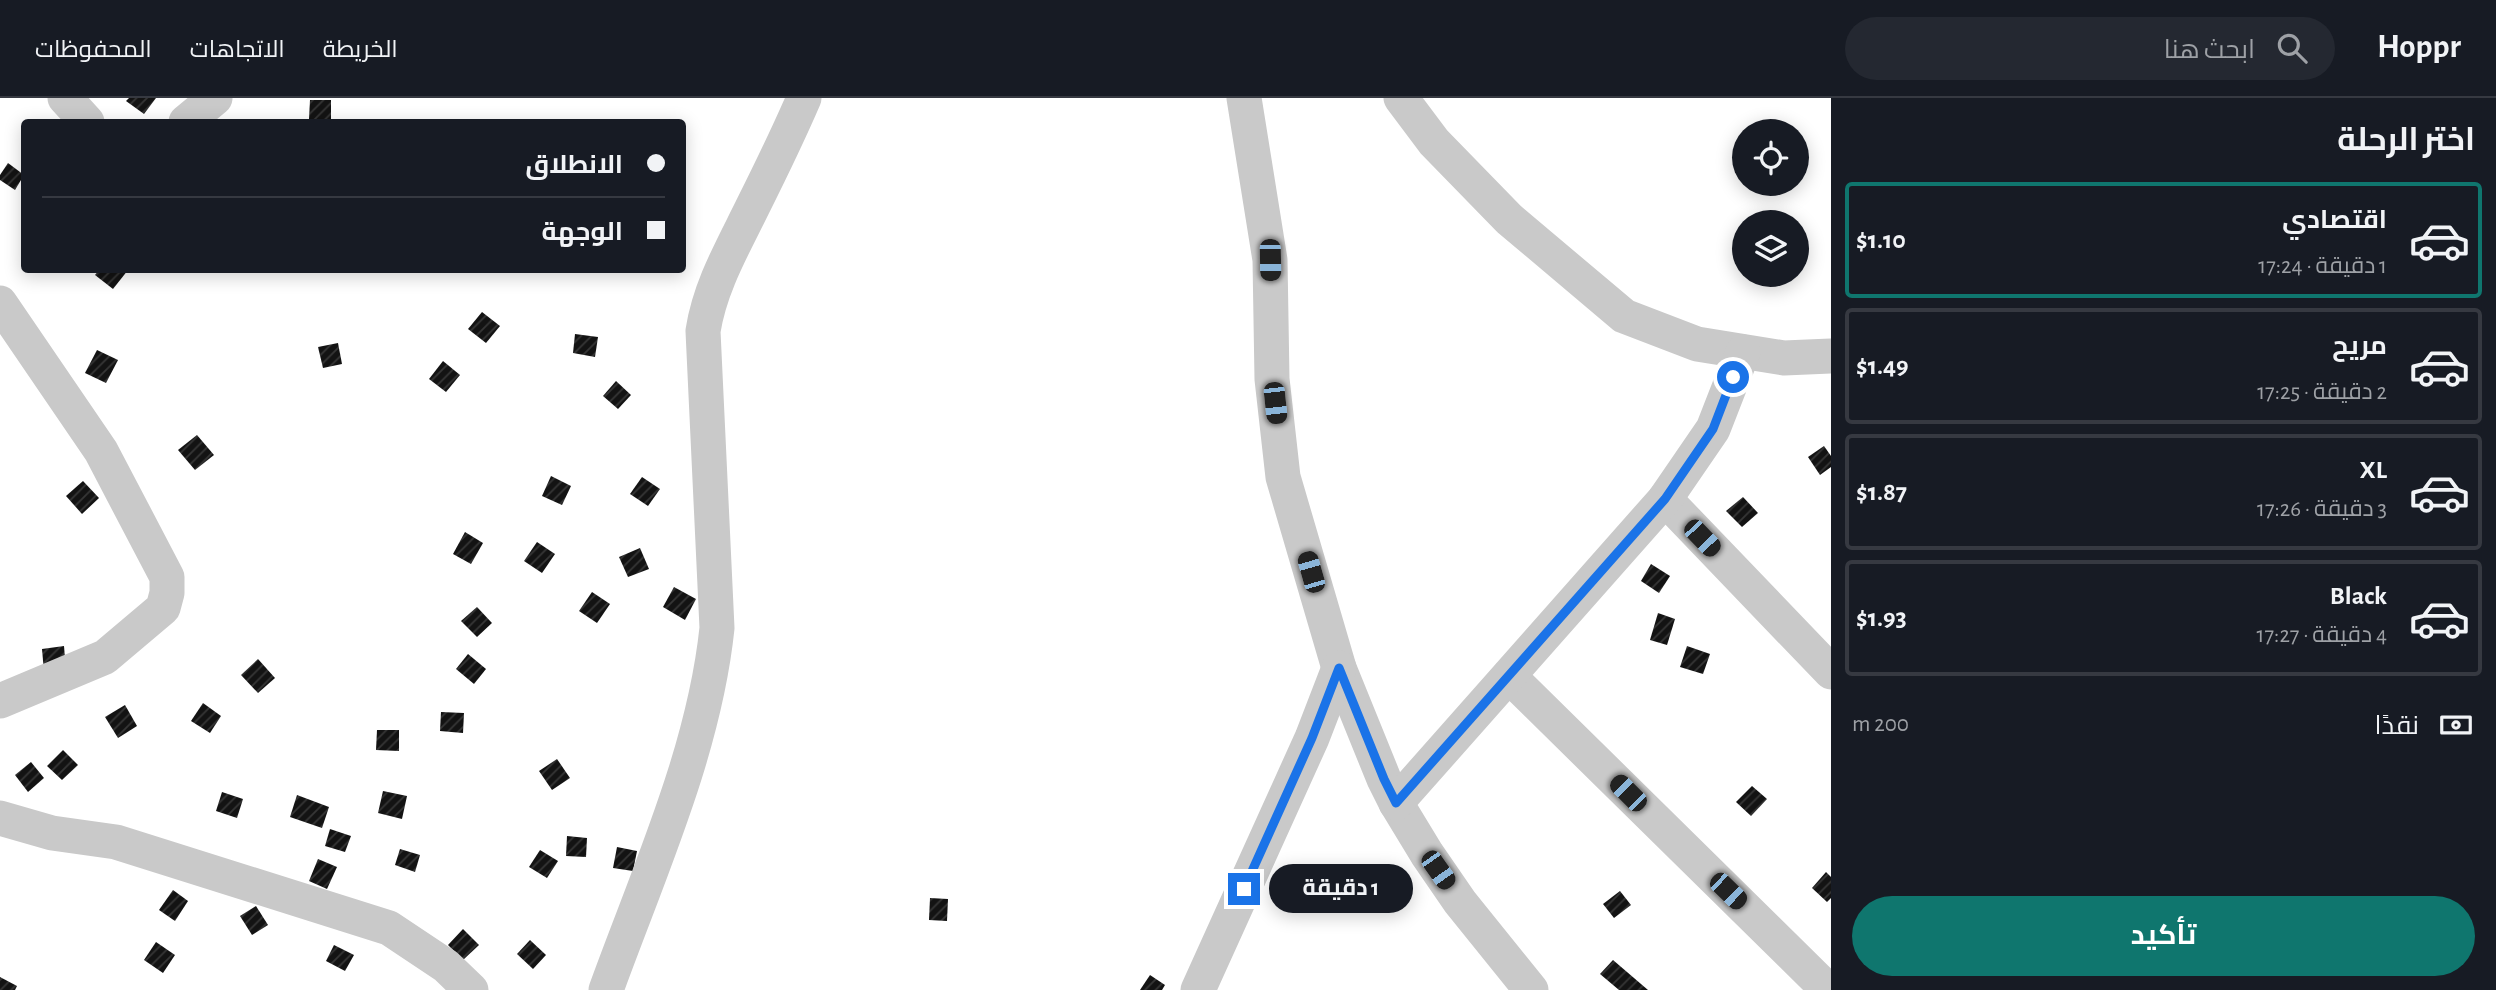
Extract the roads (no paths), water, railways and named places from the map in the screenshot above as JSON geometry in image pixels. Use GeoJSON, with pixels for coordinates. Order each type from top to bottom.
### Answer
{"type":"FeatureCollection","features":[{"type":"Feature","properties":{"kind":"street"},"geometry":{"type":"LineString","coordinates":[[65,98],[84,119]]}},
{"type":"Feature","properties":{"kind":"street"},"geometry":{"type":"LineString","coordinates":[[190,119],[215,98]]}},
{"type":"Feature","properties":{"kind":"street"},"geometry":{"type":"LineString","coordinates":[[606,990],[687,767],[712,673],[717,628],[703,331],[706,308],[722,268],[782,149],[804,98]]}},
{"type":"Feature","properties":{"kind":"street"},"geometry":{"type":"LineString","coordinates":[[1244,98],[1270,260],[1272,379],[1283,477],[1339,668],[1396,803],[1460,902],[1531,990]]}},
{"type":"Feature","properties":{"kind":"street"},"geometry":{"type":"LineString","coordinates":[[1401,98],[1434,142],[1509,219],[1624,316],[1697,344],[1784,358],[1831,356]]}},
{"type":"Feature","properties":{"kind":"street"},"geometry":{"type":"LineString","coordinates":[[0,303],[101,451],[167,577],[163,608],[105,657],[0,701]]}},
{"type":"Feature","properties":{"kind":"street"},"geometry":{"type":"LineString","coordinates":[[1396,803],[1665,499],[1713,429],[1743,352]]}},
{"type":"Feature","properties":{"kind":"street"},"geometry":{"type":"LineString","coordinates":[[1665,499],[1831,672]]}},
{"type":"Feature","properties":{"kind":"street"},"geometry":{"type":"LineString","coordinates":[[1198,990],[1312,738],[1339,668]]}},
{"type":"Feature","properties":{"kind":"street"},"geometry":{"type":"LineString","coordinates":[[1509,676],[1828,989]]}},
{"type":"Feature","properties":{"kind":"street"},"geometry":{"type":"LineString","coordinates":[[0,818],[52,833],[116,842],[390,928],[446,966],[471,990]]}}]}
